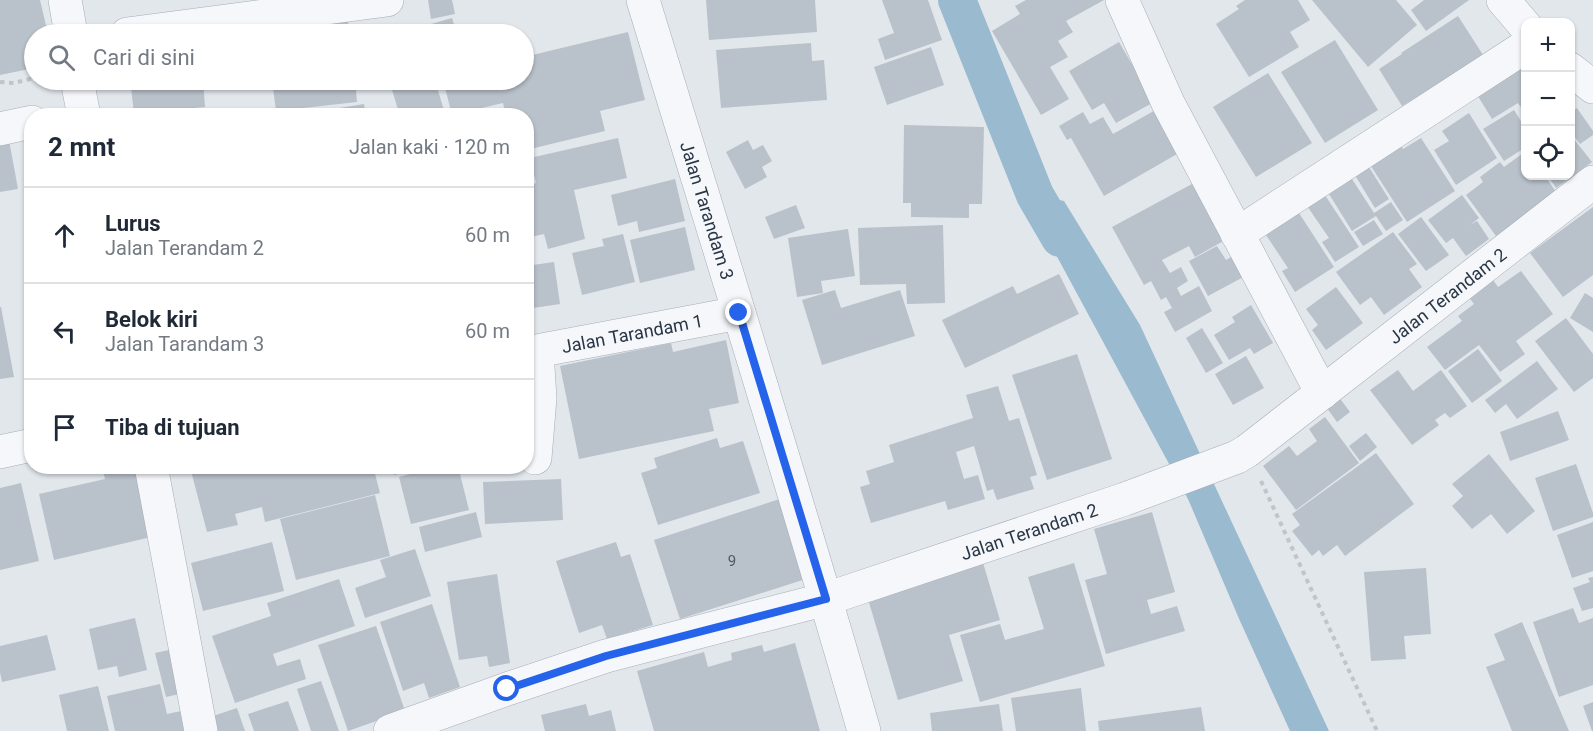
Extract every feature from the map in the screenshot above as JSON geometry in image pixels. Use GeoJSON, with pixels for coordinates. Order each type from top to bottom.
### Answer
{"type":"FeatureCollection","features":[{"type":"Feature","properties":{"kind":"street"},"geometry":{"type":"LineString","coordinates":[[65,0],[69,24]]}},
{"type":"Feature","properties":{"kind":"street"},"geometry":{"type":"LineString","coordinates":[[203,24],[387,0]]}},
{"type":"Feature","properties":{"kind":"street","name":"Jalan Tarandam 3"},"geometry":{"type":"LineString","coordinates":[[643,0],[826,599],[864,731]]}},
{"type":"Feature","properties":{"kind":"street"},"geometry":{"type":"LineString","coordinates":[[1122,0],[1168,103],[1322,393]]}},
{"type":"Feature","properties":{"kind":"street"},"geometry":{"type":"LineString","coordinates":[[1503,0],[1521,21]]}},
{"type":"Feature","properties":{"kind":"street"},"geometry":{"type":"LineString","coordinates":[[1237,234],[1521,49]]}},
{"type":"Feature","properties":{"kind":"street"},"geometry":{"type":"LineString","coordinates":[[1574,72],[1593,87]]}},
{"type":"Feature","properties":{"kind":"street"},"geometry":{"type":"LineString","coordinates":[[0,129],[24,124]]}},
{"type":"Feature","properties":{"kind":"street","name":"Jalan Terandam 2"},"geometry":{"type":"LineString","coordinates":[[390,731],[606,656],[826,599],[1172,482],[1242,454],[1593,182]]}},
{"type":"Feature","properties":{"kind":"street","name":"Jalan Tarandam 1"},"geometry":{"type":"LineString","coordinates":[[534,352],[739,313]]}},
{"type":"Feature","properties":{"kind":"street"},"geometry":{"type":"LineString","coordinates":[[534,364],[540,398],[535,458]]}},
{"type":"Feature","properties":{"kind":"street"},"geometry":{"type":"LineString","coordinates":[[0,452],[24,447]]}},
{"type":"Feature","properties":{"kind":"street"},"geometry":{"type":"LineString","coordinates":[[153,474],[201,731]]}},
{"type":"Feature","properties":{"kind":"path"},"geometry":{"type":"LineString","coordinates":[[0,82],[14,83],[24,80]]}},
{"type":"Feature","properties":{"kind":"path"},"geometry":{"type":"LineString","coordinates":[[1242,454],[1377,731]]}},
{"type":"Feature","properties":{"kind":"water"},"geometry":{"type":"Polygon","coordinates":[[[1035,195],[1064,201],[1140,325],[1329,731],[1290,731],[1188,499],[1041,227],[1035,195]]]}},
{"type":"Feature","properties":{"kind":"building"},"geometry":{"type":"Polygon","coordinates":[[[0,0],[40,0],[46,24],[24,24],[24,70],[0,75],[0,0]]]}},
{"type":"Feature","properties":{"kind":"building"},"geometry":{"type":"Polygon","coordinates":[[[428,0],[452,0],[455,14],[431,19],[428,0]]]}},
{"type":"Feature","properties":{"kind":"building"},"geometry":{"type":"Polygon","coordinates":[[[706,0],[815,0],[817,32],[709,40],[706,0]]]}},
{"type":"Feature","properties":{"kind":"building"},"geometry":{"type":"Polygon","coordinates":[[[882,0],[928,0],[942,40],[885,60],[878,39],[894,33],[882,0]]]}},
{"type":"Feature","properties":{"kind":"building"},"geometry":{"type":"Polygon","coordinates":[[[1026,0],[1104,0],[1066,21],[1073,32],[1058,41],[1068,57],[1050,67],[1069,99],[1041,115],[992,31],[1020,14],[1015,6],[1026,0]]]}},
{"type":"Feature","properties":{"kind":"building"},"geometry":{"type":"Polygon","coordinates":[[[1245,0],[1298,0],[1310,20],[1290,32],[1299,47],[1249,77],[1216,24],[1239,9],[1236,6],[1245,0]]]}},
{"type":"Feature","properties":{"kind":"building"},"geometry":{"type":"Polygon","coordinates":[[[1312,0],[1396,0],[1417,25],[1368,67],[1312,0]]]}},
{"type":"Feature","properties":{"kind":"building"},"geometry":{"type":"Polygon","coordinates":[[[1424,0],[1469,0],[1426,31],[1411,10],[1424,0]]]}},
{"type":"Feature","properties":{"kind":"building"},"geometry":{"type":"Polygon","coordinates":[[[1458,16],[1485,58],[1428,95],[1425,92],[1402,106],[1379,69],[1458,16]]]}},
{"type":"Feature","properties":{"kind":"building"},"geometry":{"type":"Polygon","coordinates":[[[452,18],[454,24],[431,24],[452,18]]]}},
{"type":"Feature","properties":{"kind":"building"},"geometry":{"type":"Polygon","coordinates":[[[348,21],[348,24],[321,24],[348,21]]]}},
{"type":"Feature","properties":{"kind":"building"},"geometry":{"type":"Polygon","coordinates":[[[628,32],[645,100],[600,111],[605,131],[534,148],[534,108],[504,108],[503,103],[482,108],[450,108],[446,90],[534,90],[534,55],[628,32]]]}},
{"type":"Feature","properties":{"kind":"building"},"geometry":{"type":"Polygon","coordinates":[[[1335,40],[1378,110],[1325,143],[1281,72],[1335,40]]]}},
{"type":"Feature","properties":{"kind":"building"},"geometry":{"type":"Polygon","coordinates":[[[1119,42],[1154,102],[1116,123],[1104,103],[1092,110],[1069,71],[1119,42]]]}},
{"type":"Feature","properties":{"kind":"building"},"geometry":{"type":"Polygon","coordinates":[[[811,43],[812,61],[824,60],[827,100],[721,108],[716,50],[811,43]]]}},
{"type":"Feature","properties":{"kind":"building"},"geometry":{"type":"Polygon","coordinates":[[[931,47],[944,85],[887,105],[874,67],[931,47]]]}},
{"type":"Feature","properties":{"kind":"building"},"geometry":{"type":"Polygon","coordinates":[[[1521,65],[1521,108],[1518,103],[1492,119],[1476,93],[1521,65]]]}},
{"type":"Feature","properties":{"kind":"building"},"geometry":{"type":"Polygon","coordinates":[[[1268,73],[1312,143],[1256,177],[1213,107],[1268,73]]]}},
{"type":"Feature","properties":{"kind":"building"},"geometry":{"type":"Polygon","coordinates":[[[131,90],[204,90],[205,107],[133,108],[131,90]]]}},
{"type":"Feature","properties":{"kind":"building"},"geometry":{"type":"Polygon","coordinates":[[[273,90],[356,90],[357,102],[303,108],[276,108],[273,90]]]}},
{"type":"Feature","properties":{"kind":"building"},"geometry":{"type":"Polygon","coordinates":[[[392,90],[438,90],[443,108],[398,108],[392,90]]]}},
{"type":"Feature","properties":{"kind":"building"},"geometry":{"type":"Polygon","coordinates":[[[364,104],[365,108],[339,108],[364,104]]]}},
{"type":"Feature","properties":{"kind":"building"},"geometry":{"type":"Polygon","coordinates":[[[1159,108],[1184,150],[1104,196],[1071,138],[1067,140],[1059,126],[1083,112],[1090,124],[1103,117],[1113,134],[1159,108]]]}},
{"type":"Feature","properties":{"kind":"building"},"geometry":{"type":"Polygon","coordinates":[[[1577,108],[1593,131],[1593,135],[1580,144],[1575,138],[1575,109],[1577,108]]]}},
{"type":"Feature","properties":{"kind":"building"},"geometry":{"type":"Polygon","coordinates":[[[1514,110],[1521,121],[1521,150],[1504,161],[1483,129],[1514,110]]]}},
{"type":"Feature","properties":{"kind":"building"},"geometry":{"type":"Polygon","coordinates":[[[1469,113],[1497,158],[1456,185],[1434,150],[1449,141],[1442,131],[1469,113]]]}},
{"type":"Feature","properties":{"kind":"building"},"geometry":{"type":"Polygon","coordinates":[[[904,125],[984,127],[982,204],[969,204],[969,218],[911,217],[911,203],[903,203],[904,125]]]}},
{"type":"Feature","properties":{"kind":"building"},"geometry":{"type":"Polygon","coordinates":[[[618,138],[627,178],[574,190],[585,239],[548,249],[544,234],[534,236],[534,184],[536,183],[534,157],[618,138]]]}},
{"type":"Feature","properties":{"kind":"building"},"geometry":{"type":"Polygon","coordinates":[[[1421,138],[1455,191],[1407,222],[1367,160],[1398,141],[1403,149],[1421,138]]]}},
{"type":"Feature","properties":{"kind":"building"},"geometry":{"type":"Polygon","coordinates":[[[9,140],[18,189],[0,192],[0,141],[9,140]]]}},
{"type":"Feature","properties":{"kind":"building"},"geometry":{"type":"Polygon","coordinates":[[[748,140],[753,150],[763,145],[772,161],[762,167],[767,177],[745,189],[726,152],[748,140]]]}},
{"type":"Feature","properties":{"kind":"building"},"geometry":{"type":"Polygon","coordinates":[[[1575,140],[1592,162],[1575,174],[1575,140]]]}},
{"type":"Feature","properties":{"kind":"building"},"geometry":{"type":"Polygon","coordinates":[[[1521,155],[1521,180],[1548,180],[1556,192],[1496,236],[1466,195],[1483,182],[1480,177],[1500,162],[1504,167],[1521,155]]]}},
{"type":"Feature","properties":{"kind":"building"},"geometry":{"type":"Polygon","coordinates":[[[1367,164],[1389,199],[1375,208],[1353,172],[1367,164]]]}},
{"type":"Feature","properties":{"kind":"building"},"geometry":{"type":"Polygon","coordinates":[[[1203,178],[1234,235],[1195,257],[1189,246],[1162,260],[1170,273],[1181,267],[1188,281],[1177,288],[1181,296],[1199,286],[1212,311],[1175,332],[1164,312],[1172,308],[1166,297],[1161,300],[1151,281],[1144,285],[1112,227],[1203,178]]]}},
{"type":"Feature","properties":{"kind":"building"},"geometry":{"type":"Polygon","coordinates":[[[675,179],[685,221],[639,232],[637,221],[618,226],[611,195],[675,179]]]}},
{"type":"Feature","properties":{"kind":"building"},"geometry":{"type":"Polygon","coordinates":[[[1352,179],[1374,213],[1391,202],[1403,220],[1386,231],[1376,216],[1352,231],[1329,194],[1352,179]]]}},
{"type":"Feature","properties":{"kind":"building"},"geometry":{"type":"Polygon","coordinates":[[[1551,180],[1567,180],[1556,188],[1551,180]]]}},
{"type":"Feature","properties":{"kind":"building"},"geometry":{"type":"Polygon","coordinates":[[[1323,192],[1359,247],[1335,262],[1322,242],[1329,238],[1305,203],[1323,192]]]}},
{"type":"Feature","properties":{"kind":"building"},"geometry":{"type":"Polygon","coordinates":[[[1462,195],[1479,218],[1470,225],[1477,221],[1489,239],[1466,256],[1453,238],[1446,243],[1428,220],[1462,195]]]}},
{"type":"Feature","properties":{"kind":"building"},"geometry":{"type":"Polygon","coordinates":[[[796,205],[805,228],[774,239],[765,217],[796,205]]]}},
{"type":"Feature","properties":{"kind":"building"},"geometry":{"type":"Polygon","coordinates":[[[1593,207],[1593,275],[1563,297],[1530,253],[1593,207]]]}},
{"type":"Feature","properties":{"kind":"building"},"geometry":{"type":"Polygon","coordinates":[[[1299,213],[1334,267],[1295,292],[1282,271],[1288,268],[1266,235],[1299,213]]]}},
{"type":"Feature","properties":{"kind":"building"},"geometry":{"type":"Polygon","coordinates":[[[1421,217],[1449,255],[1426,271],[1398,234],[1421,217]]]}},
{"type":"Feature","properties":{"kind":"building"},"geometry":{"type":"Polygon","coordinates":[[[1374,220],[1383,234],[1363,246],[1354,232],[1374,220]]]}},
{"type":"Feature","properties":{"kind":"building"},"geometry":{"type":"Polygon","coordinates":[[[943,225],[945,303],[907,304],[906,284],[860,285],[858,228],[943,225]]]}},
{"type":"Feature","properties":{"kind":"building"},"geometry":{"type":"Polygon","coordinates":[[[685,227],[695,270],[640,283],[630,240],[685,227]]]}},
{"type":"Feature","properties":{"kind":"building"},"geometry":{"type":"Polygon","coordinates":[[[848,229],[855,276],[821,281],[823,293],[797,297],[788,238],[848,229]]]}},
{"type":"Feature","properties":{"kind":"building"},"geometry":{"type":"Polygon","coordinates":[[[1393,232],[1417,264],[1409,269],[1422,287],[1384,315],[1371,297],[1360,305],[1336,272],[1393,232]]]}},
{"type":"Feature","properties":{"kind":"building"},"geometry":{"type":"Polygon","coordinates":[[[623,234],[635,282],[582,295],[572,253],[604,246],[602,239],[623,234]]]}},
{"type":"Feature","properties":{"kind":"building"},"geometry":{"type":"Polygon","coordinates":[[[1217,246],[1226,260],[1237,254],[1249,274],[1208,296],[1189,261],[1217,246]]]}},
{"type":"Feature","properties":{"kind":"building"},"geometry":{"type":"Polygon","coordinates":[[[554,262],[560,304],[534,308],[534,265],[554,262]]]}},
{"type":"Feature","properties":{"kind":"building"},"geometry":{"type":"Polygon","coordinates":[[[1521,271],[1553,314],[1516,341],[1525,354],[1500,372],[1479,345],[1445,370],[1427,347],[1462,321],[1458,316],[1474,304],[1467,295],[1491,277],[1498,287],[1521,271]]]}},
{"type":"Feature","properties":{"kind":"building"},"geometry":{"type":"Polygon","coordinates":[[[1059,274],[1079,314],[965,368],[942,320],[1013,286],[1017,294],[1059,274]]]}},
{"type":"Feature","properties":{"kind":"building"},"geometry":{"type":"Polygon","coordinates":[[[1336,287],[1363,323],[1326,350],[1312,330],[1318,325],[1306,309],[1336,287]]]}},
{"type":"Feature","properties":{"kind":"building"},"geometry":{"type":"Polygon","coordinates":[[[835,290],[841,308],[900,290],[915,336],[822,365],[802,300],[835,290]]]}},
{"type":"Feature","properties":{"kind":"building"},"geometry":{"type":"Polygon","coordinates":[[[1585,293],[1593,298],[1593,332],[1570,318],[1585,293]]]}},
{"type":"Feature","properties":{"kind":"building"},"geometry":{"type":"Polygon","coordinates":[[[1251,305],[1273,343],[1254,354],[1250,348],[1229,360],[1214,335],[1235,322],[1232,317],[1251,305]]]}},
{"type":"Feature","properties":{"kind":"building"},"geometry":{"type":"Polygon","coordinates":[[[0,307],[14,377],[0,379],[0,307]]]}},
{"type":"Feature","properties":{"kind":"building"},"geometry":{"type":"Polygon","coordinates":[[[1566,318],[1593,354],[1593,378],[1574,392],[1535,341],[1566,318]]]}},
{"type":"Feature","properties":{"kind":"building"},"geometry":{"type":"Polygon","coordinates":[[[1202,328],[1223,363],[1206,373],[1186,338],[1202,328]]]}},
{"type":"Feature","properties":{"kind":"building"},"geometry":{"type":"Polygon","coordinates":[[[726,340],[739,403],[709,409],[714,431],[579,459],[560,366],[671,343],[673,352],[726,340]]]}},
{"type":"Feature","properties":{"kind":"building"},"geometry":{"type":"Polygon","coordinates":[[[1478,349],[1502,381],[1472,403],[1448,371],[1478,349]]]}},
{"type":"Feature","properties":{"kind":"building"},"geometry":{"type":"Polygon","coordinates":[[[1077,354],[1112,459],[1047,480],[1012,375],[1077,354]]]}},
{"type":"Feature","properties":{"kind":"building"},"geometry":{"type":"Polygon","coordinates":[[[1246,356],[1264,388],[1233,405],[1215,374],[1246,356]]]}},
{"type":"Feature","properties":{"kind":"building"},"geometry":{"type":"Polygon","coordinates":[[[1537,361],[1558,389],[1517,419],[1506,404],[1495,413],[1485,400],[1537,361]]]}},
{"type":"Feature","properties":{"kind":"building"},"geometry":{"type":"Polygon","coordinates":[[[1398,370],[1413,391],[1441,370],[1467,406],[1450,418],[1445,413],[1435,420],[1439,425],[1412,445],[1370,390],[1398,370]]]}},
{"type":"Feature","properties":{"kind":"building"},"geometry":{"type":"Polygon","coordinates":[[[998,386],[1009,421],[1019,418],[1037,475],[1030,477],[1034,489],[997,500],[993,489],[987,491],[974,446],[956,452],[964,479],[978,475],[985,499],[948,510],[945,501],[871,523],[860,487],[870,484],[866,471],[894,462],[889,445],[973,418],[966,395],[998,386]]]}},
{"type":"Feature","properties":{"kind":"building"},"geometry":{"type":"Polygon","coordinates":[[[1332,388],[1350,412],[1337,422],[1319,397],[1332,388]]]}},
{"type":"Feature","properties":{"kind":"building"},"geometry":{"type":"Polygon","coordinates":[[[1558,411],[1569,440],[1510,461],[1500,432],[1558,411]]]}},
{"type":"Feature","properties":{"kind":"building"},"geometry":{"type":"Polygon","coordinates":[[[1325,417],[1359,463],[1296,510],[1263,466],[1289,446],[1297,456],[1317,441],[1309,429],[1325,417]]]}},
{"type":"Feature","properties":{"kind":"building"},"geometry":{"type":"Polygon","coordinates":[[[1366,433],[1377,447],[1360,461],[1349,446],[1366,433]]]}},
{"type":"Feature","properties":{"kind":"building"},"geometry":{"type":"Polygon","coordinates":[[[717,438],[720,448],[743,441],[760,493],[658,525],[641,473],[657,468],[654,458],[717,438]]]}},
{"type":"Feature","properties":{"kind":"building"},"geometry":{"type":"Polygon","coordinates":[[[1376,453],[1414,504],[1345,556],[1337,545],[1323,556],[1319,550],[1312,556],[1292,531],[1300,525],[1292,514],[1376,453]]]}},
{"type":"Feature","properties":{"kind":"building"},"geometry":{"type":"Polygon","coordinates":[[[1489,454],[1535,511],[1507,534],[1491,514],[1472,529],[1452,506],[1463,496],[1452,484],[1489,454]]]}},
{"type":"Feature","properties":{"kind":"building"},"geometry":{"type":"Polygon","coordinates":[[[1576,464],[1593,517],[1553,531],[1535,478],[1576,464]]]}},
{"type":"Feature","properties":{"kind":"building"},"geometry":{"type":"Polygon","coordinates":[[[104,474],[136,474],[151,537],[54,560],[39,494],[105,479],[104,474]]]}},
{"type":"Feature","properties":{"kind":"building"},"geometry":{"type":"Polygon","coordinates":[[[192,474],[375,474],[380,493],[265,522],[262,507],[235,514],[238,525],[207,532],[192,474]]]}},
{"type":"Feature","properties":{"kind":"building"},"geometry":{"type":"Polygon","coordinates":[[[410,474],[460,474],[469,510],[411,524],[399,477],[410,474]]]}},
{"type":"Feature","properties":{"kind":"building"},"geometry":{"type":"Polygon","coordinates":[[[561,479],[563,520],[485,524],[483,482],[561,479]]]}},
{"type":"Feature","properties":{"kind":"building"},"geometry":{"type":"Polygon","coordinates":[[[21,483],[39,561],[0,570],[0,488],[21,483]]]}},
{"type":"Feature","properties":{"kind":"building"},"geometry":{"type":"Polygon","coordinates":[[[375,495],[390,556],[296,580],[280,519],[375,495]]]}},
{"type":"Feature","properties":{"kind":"building"},"geometry":{"type":"Polygon","coordinates":[[[786,497],[812,577],[680,619],[654,540],[786,497]]]}},
{"type":"Feature","properties":{"kind":"building"},"geometry":{"type":"Polygon","coordinates":[[[476,512],[482,537],[425,552],[419,527],[476,512]]]}},
{"type":"Feature","properties":{"kind":"building"},"geometry":{"type":"Polygon","coordinates":[[[1152,512],[1175,592],[1147,600],[1151,614],[1177,606],[1185,631],[1106,654],[1085,580],[1107,574],[1094,529],[1152,512]]]}},
{"type":"Feature","properties":{"kind":"building"},"geometry":{"type":"Polygon","coordinates":[[[1593,522],[1593,571],[1572,578],[1557,535],[1593,522]]]}},
{"type":"Feature","properties":{"kind":"building"},"geometry":{"type":"Polygon","coordinates":[[[272,542],[284,591],[203,611],[191,563],[272,542]]]}},
{"type":"Feature","properties":{"kind":"building"},"geometry":{"type":"Polygon","coordinates":[[[616,542],[621,557],[630,554],[653,625],[607,639],[602,625],[579,633],[556,561],[616,542]]]}},
{"type":"Feature","properties":{"kind":"building"},"geometry":{"type":"Polygon","coordinates":[[[415,549],[431,596],[365,618],[355,588],[386,577],[380,560],[415,549]]]}},
{"type":"Feature","properties":{"kind":"building"},"geometry":{"type":"Polygon","coordinates":[[[981,556],[1000,620],[949,635],[963,681],[898,700],[865,589],[981,556]]]}},
{"type":"Feature","properties":{"kind":"building"},"geometry":{"type":"Polygon","coordinates":[[[1074,563],[1105,666],[980,702],[960,635],[1000,624],[1005,640],[1044,629],[1028,577],[1074,563]]]}},
{"type":"Feature","properties":{"kind":"building"},"geometry":{"type":"Polygon","coordinates":[[[1426,568],[1431,634],[1404,636],[1406,659],[1371,661],[1364,572],[1426,568]]]}},
{"type":"Feature","properties":{"kind":"building"},"geometry":{"type":"Polygon","coordinates":[[[497,574],[510,663],[489,667],[487,656],[459,660],[447,582],[497,574]]]}},
{"type":"Feature","properties":{"kind":"building"},"geometry":{"type":"Polygon","coordinates":[[[1593,577],[1593,608],[1582,611],[1573,588],[1590,582],[1588,578],[1593,577]]]}},
{"type":"Feature","properties":{"kind":"building"},"geometry":{"type":"Polygon","coordinates":[[[339,579],[355,626],[273,654],[277,666],[300,659],[306,679],[235,703],[212,636],[271,616],[267,603],[339,579]]]}},
{"type":"Feature","properties":{"kind":"building"},"geometry":{"type":"Polygon","coordinates":[[[432,604],[460,687],[429,698],[424,683],[403,691],[380,622],[432,604]]]}},
{"type":"Feature","properties":{"kind":"building"},"geometry":{"type":"Polygon","coordinates":[[[1573,608],[1579,623],[1593,618],[1593,685],[1559,697],[1533,622],[1573,608]]]}},
{"type":"Feature","properties":{"kind":"building"},"geometry":{"type":"Polygon","coordinates":[[[135,618],[147,670],[119,677],[117,666],[98,670],[89,629],[135,618]]]}},
{"type":"Feature","properties":{"kind":"building"},"geometry":{"type":"Polygon","coordinates":[[[1522,622],[1569,731],[1512,731],[1486,667],[1505,660],[1494,634],[1522,622]]]}},
{"type":"Feature","properties":{"kind":"building"},"geometry":{"type":"Polygon","coordinates":[[[376,626],[405,711],[348,731],[318,645],[376,626]]]}},
{"type":"Feature","properties":{"kind":"building"},"geometry":{"type":"Polygon","coordinates":[[[47,635],[56,670],[2,682],[0,646],[47,635]]]}},
{"type":"Feature","properties":{"kind":"building"},"geometry":{"type":"Polygon","coordinates":[[[795,643],[820,731],[654,731],[637,671],[704,652],[708,667],[732,660],[731,653],[762,645],[764,652],[795,643]]]}},
{"type":"Feature","properties":{"kind":"building"},"geometry":{"type":"Polygon","coordinates":[[[178,648],[188,692],[166,697],[155,653],[178,648]]]}},
{"type":"Feature","properties":{"kind":"building"},"geometry":{"type":"Polygon","coordinates":[[[321,681],[339,731],[311,731],[297,689],[321,681]]]}},
{"type":"Feature","properties":{"kind":"building"},"geometry":{"type":"Polygon","coordinates":[[[160,684],[167,714],[186,710],[191,731],[115,731],[107,696],[160,684]]]}},
{"type":"Feature","properties":{"kind":"building"},"geometry":{"type":"Polygon","coordinates":[[[98,686],[109,731],[67,731],[59,695],[98,686]]]}},
{"type":"Feature","properties":{"kind":"building"},"geometry":{"type":"Polygon","coordinates":[[[1081,688],[1086,731],[1016,731],[1011,698],[1081,688]]]}},
{"type":"Feature","properties":{"kind":"building"},"geometry":{"type":"Polygon","coordinates":[[[288,701],[299,731],[254,731],[248,714],[288,701]]]}},
{"type":"Feature","properties":{"kind":"building"},"geometry":{"type":"Polygon","coordinates":[[[1593,702],[1593,731],[1592,731],[1583,706],[1593,702]]]}},
{"type":"Feature","properties":{"kind":"building"},"geometry":{"type":"Polygon","coordinates":[[[586,704],[589,716],[611,710],[616,731],[545,731],[541,715],[586,704]]]}},
{"type":"Feature","properties":{"kind":"building"},"geometry":{"type":"Polygon","coordinates":[[[999,704],[1003,731],[932,731],[930,713],[999,704]]]}},
{"type":"Feature","properties":{"kind":"building"},"geometry":{"type":"Polygon","coordinates":[[[1201,707],[1205,731],[1099,731],[1098,721],[1201,707]]]}},
{"type":"Feature","properties":{"kind":"building"},"geometry":{"type":"Polygon","coordinates":[[[237,708],[245,731],[215,731],[210,717],[237,708]]]}},
{"type":"Feature","properties":{"kind":"waterway"},"geometry":{"type":"LineString","coordinates":[[957,0],[1035,195],[1060,238]]}},
{"type":"Feature","properties":{"kind":"route"},"geometry":{"type":"LineString","coordinates":[[507,689],[606,656],[826,599],[739,313]]}}]}
